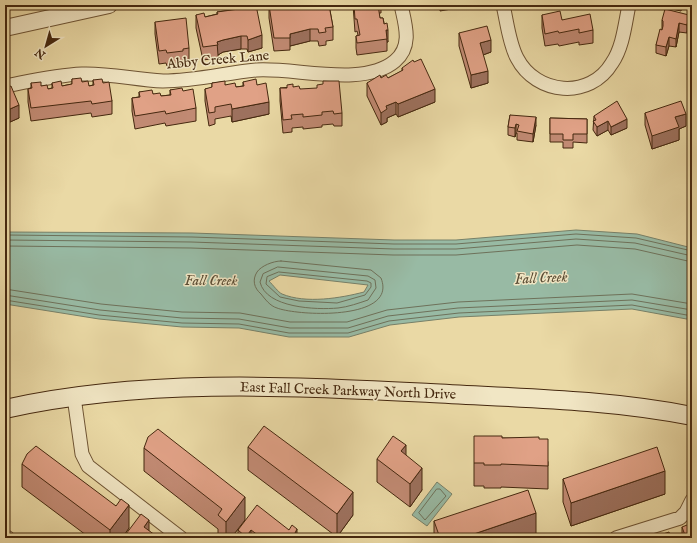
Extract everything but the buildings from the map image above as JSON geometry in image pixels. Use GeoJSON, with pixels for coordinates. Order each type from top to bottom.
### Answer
{"type":"FeatureCollection","features":[{"type":"Feature","properties":{"kind":"main road","name":"East Fall Creek Parkway North Drive"},"geometry":{"type":"LineString","coordinates":[[5,409],[74,396],[181,388],[306,387],[572,400],[692,416]]}},
{"type":"Feature","properties":{"kind":"street"},"geometry":{"type":"LineString","coordinates":[[5,28],[109,5]]}},
{"type":"Feature","properties":{"kind":"street","name":"Abby Creek Lane"},"geometry":{"type":"LineString","coordinates":[[5,86],[50,77],[85,74],[161,81],[191,80],[266,70],[332,75],[361,74],[388,66],[395,62],[403,52],[406,44],[407,33],[401,5]]}},
{"type":"Feature","properties":{"kind":"street"},"geometry":{"type":"LineString","coordinates":[[503,5],[515,54],[524,68],[542,83],[558,89],[564,89],[587,85],[610,68],[620,47],[629,5]]}},
{"type":"Feature","properties":{"kind":"street"},"geometry":{"type":"LineString","coordinates":[[74,396],[82,454],[88,466],[181,538]]}},
{"type":"Feature","properties":{"kind":"street"},"geometry":{"type":"LineString","coordinates":[[616,538],[680,518],[686,512],[692,500]]}},
{"type":"Feature","properties":{"kind":"water","name":"Fall Creek"},"geometry":{"type":"Polygon","coordinates":[[[576,230],[637,234],[692,248],[692,320],[632,309],[459,317],[390,325],[349,337],[289,337],[239,328],[182,327],[99,319],[5,304],[5,232],[192,233],[394,240],[456,240],[576,230]],[[280,275],[269,281],[282,294],[302,299],[334,298],[364,292],[368,285],[280,275]]]}},
{"type":"Feature","properties":{"kind":"water"},"geometry":{"type":"Polygon","coordinates":[[[437,482],[452,494],[427,526],[412,515],[437,482]]]}}]}
